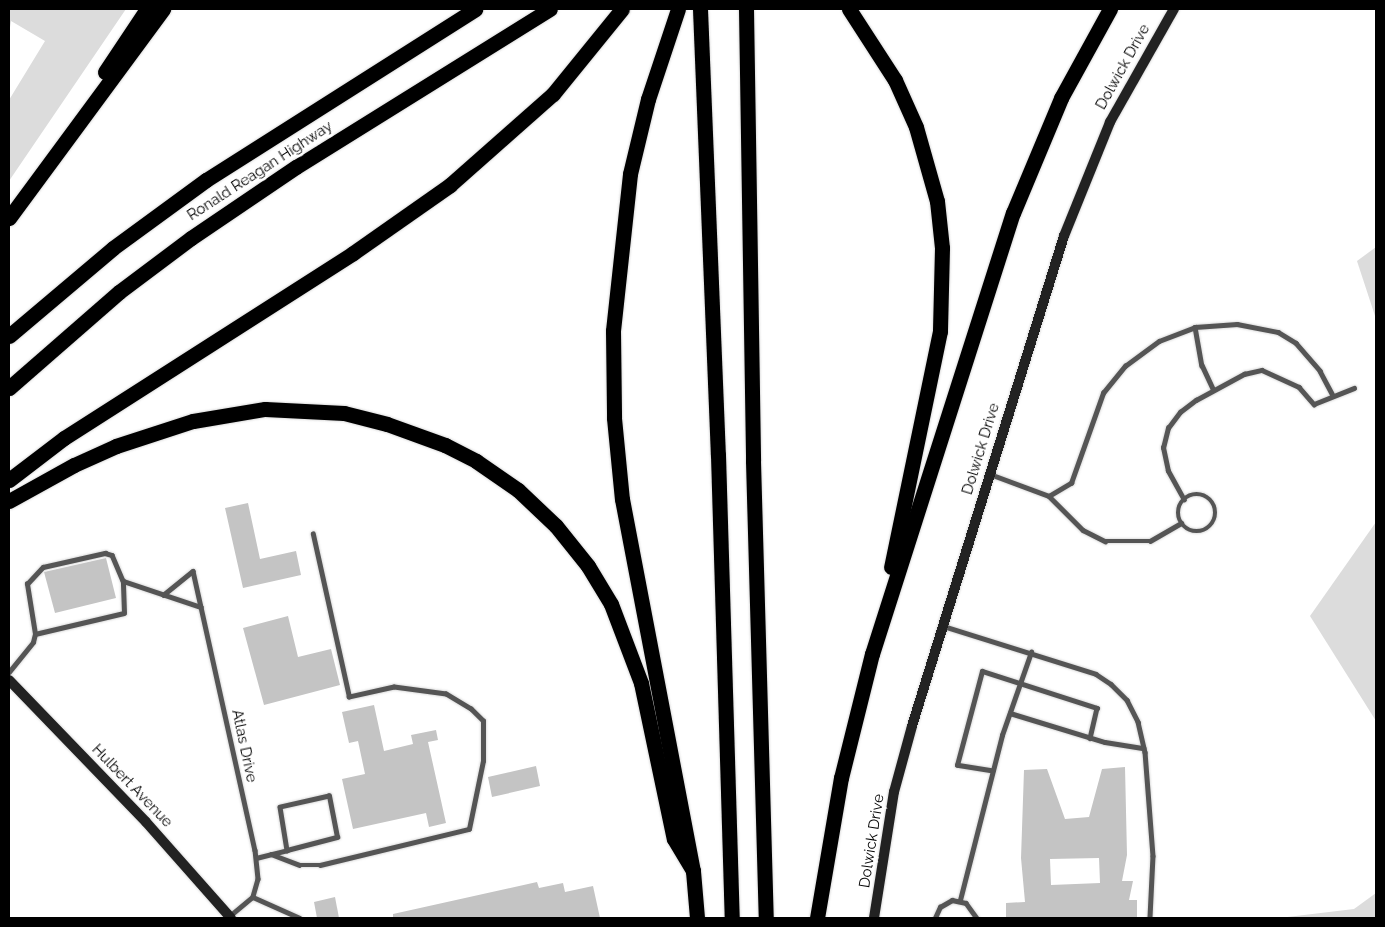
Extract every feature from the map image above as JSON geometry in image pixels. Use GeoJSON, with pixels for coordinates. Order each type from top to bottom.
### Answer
{"type":"FeatureCollection","features":[{"type":"Feature","properties":{"kind":"highway"},"geometry":{"type":"LineString","coordinates":[[9,217],[147,9]]}},
{"type":"Feature","properties":{"kind":"highway"},"geometry":{"type":"LineString","coordinates":[[9,217],[163,9]]}},
{"type":"Feature","properties":{"kind":"highway","name":"Ronald Reagan Highway"},"geometry":{"type":"LineString","coordinates":[[9,336],[113,248],[206,180],[475,9]]}},
{"type":"Feature","properties":{"kind":"highway","name":"Ronald Reagan Highway"},"geometry":{"type":"LineString","coordinates":[[9,388],[112,298],[191,238],[296,167],[550,9]]}},
{"type":"Feature","properties":{"kind":"highway"},"geometry":{"type":"LineString","coordinates":[[9,480],[64,438],[424,204],[553,94],[622,9]]}},
{"type":"Feature","properties":{"kind":"highway"},"geometry":{"type":"LineString","coordinates":[[678,9],[648,99],[630,174],[613,331],[614,418],[622,499],[692,871],[697,918]]}},
{"type":"Feature","properties":{"kind":"highway"},"geometry":{"type":"LineString","coordinates":[[700,9],[718,454],[732,918]]}},
{"type":"Feature","properties":{"kind":"highway"},"geometry":{"type":"LineString","coordinates":[[746,9],[753,462],[766,918]]}},
{"type":"Feature","properties":{"kind":"highway"},"geometry":{"type":"LineString","coordinates":[[817,918],[841,778],[872,654],[940,331],[942,248],[936,201],[916,127],[895,80],[849,9]]}},
{"type":"Feature","properties":{"kind":"highway"},"geometry":{"type":"LineString","coordinates":[[872,654],[1013,213],[1060,98],[1110,9]]}},
{"type":"Feature","properties":{"kind":"highway"},"geometry":{"type":"LineString","coordinates":[[9,501],[74,465],[116,446],[193,421],[265,409],[344,413],[387,424],[445,445],[476,461],[518,490],[556,526],[588,566],[611,604],[641,683],[674,839],[692,871]]}},
{"type":"Feature","properties":{"kind":"main road","name":"Dolwick Drive"},"geometry":{"type":"LineString","coordinates":[[874,918],[894,792],[941,626],[1061,244],[1085,182],[1139,66],[1174,9]]}},
{"type":"Feature","properties":{"kind":"main road","name":"Hulbert Avenue"},"geometry":{"type":"LineString","coordinates":[[9,680],[146,822],[230,917]]}},
{"type":"Feature","properties":{"kind":"lane"},"geometry":{"type":"LineString","coordinates":[[1049,496],[1071,483],[1103,393],[1125,366],[1159,340],[1195,327],[1237,324],[1278,332],[1296,343],[1320,371],[1332,394]]}},
{"type":"Feature","properties":{"kind":"lane"},"geometry":{"type":"LineString","coordinates":[[1195,327],[1202,366],[1213,389]]}},
{"type":"Feature","properties":{"kind":"lane"},"geometry":{"type":"LineString","coordinates":[[1184,500],[1168,472],[1163,448],[1168,428],[1180,412],[1213,389],[1244,374],[1262,370],[1299,387],[1314,404],[1332,394],[1354,388]]}},
{"type":"Feature","properties":{"kind":"lane"},"geometry":{"type":"LineString","coordinates":[[989,473],[1049,496],[1083,530],[1106,541],[1150,542],[1181,523]]}},
{"type":"Feature","properties":{"kind":"lane"},"geometry":{"type":"LineString","coordinates":[[1200,494],[1211,500],[1216,511],[1213,523],[1203,531],[1191,531],[1181,523],[1178,511],[1184,500],[1200,494]]}},
{"type":"Feature","properties":{"kind":"lane"},"geometry":{"type":"LineString","coordinates":[[271,854],[299,866],[320,865],[469,829],[483,761],[483,721],[471,709],[446,694],[394,687],[349,697],[313,534]]}},
{"type":"Feature","properties":{"kind":"lane"},"geometry":{"type":"LineString","coordinates":[[9,672],[36,634],[124,613],[123,581],[112,556],[105,553],[43,567],[27,584],[36,634]]}},
{"type":"Feature","properties":{"kind":"lane","name":"Atlas Drive"},"geometry":{"type":"LineString","coordinates":[[163,595],[193,570],[256,858],[258,879],[253,897]]}},
{"type":"Feature","properties":{"kind":"lane"},"geometry":{"type":"LineString","coordinates":[[123,581],[201,607]]}},
{"type":"Feature","properties":{"kind":"lane"},"geometry":{"type":"LineString","coordinates":[[941,626],[1031,652],[1096,674],[1111,684],[1126,700],[1138,722],[1144,748],[1153,856],[1150,918]]}},
{"type":"Feature","properties":{"kind":"lane"},"geometry":{"type":"LineString","coordinates":[[960,900],[993,771],[1031,652]]}},
{"type":"Feature","properties":{"kind":"lane"},"geometry":{"type":"LineString","coordinates":[[993,771],[957,765],[982,671],[1097,708],[1090,738]]}},
{"type":"Feature","properties":{"kind":"lane"},"geometry":{"type":"LineString","coordinates":[[1010,713],[1090,738],[1144,748]]}},
{"type":"Feature","properties":{"kind":"lane"},"geometry":{"type":"LineString","coordinates":[[256,858],[271,854],[287,850],[337,837],[329,796],[280,807],[287,850]]}},
{"type":"Feature","properties":{"kind":"lane"},"geometry":{"type":"LineString","coordinates":[[230,917],[253,897],[300,918]]}},
{"type":"Feature","properties":{"kind":"lane"},"geometry":{"type":"LineString","coordinates":[[935,918],[945,903],[960,900],[971,907],[977,918]]}},
{"type":"Feature","properties":{"kind":"shaded area"},"geometry":{"type":"Polygon","coordinates":[[[9,9],[126,9],[9,181],[9,100],[45,41],[11,21],[9,34],[9,9]]]}},
{"type":"Feature","properties":{"kind":"shaded area"},"geometry":{"type":"Polygon","coordinates":[[[1376,247],[1376,319],[1357,261],[1376,247]]]}},
{"type":"Feature","properties":{"kind":"shaded area"},"geometry":{"type":"Polygon","coordinates":[[[1376,522],[1376,721],[1310,616],[1376,522]]]}},
{"type":"Feature","properties":{"kind":"shaded area"},"geometry":{"type":"Polygon","coordinates":[[[1376,893],[1376,918],[1279,918],[1354,909],[1376,893]]]}},
{"type":"Feature","properties":{"kind":"building"},"geometry":{"type":"Polygon","coordinates":[[[248,503],[260,559],[296,551],[301,575],[243,588],[225,508],[248,503]]]}},
{"type":"Feature","properties":{"kind":"building"},"geometry":{"type":"Polygon","coordinates":[[[106,558],[116,598],[55,613],[44,572],[106,558]]]}},
{"type":"Feature","properties":{"kind":"building"},"geometry":{"type":"Polygon","coordinates":[[[288,616],[298,657],[331,649],[340,685],[264,705],[243,628],[288,616]]]}},
{"type":"Feature","properties":{"kind":"building"},"geometry":{"type":"Polygon","coordinates":[[[374,705],[384,751],[413,744],[411,735],[436,730],[438,740],[428,742],[446,823],[429,827],[426,813],[353,829],[342,779],[365,774],[358,741],[349,743],[342,712],[374,705]]]}},
{"type":"Feature","properties":{"kind":"building"},"geometry":{"type":"Polygon","coordinates":[[[536,766],[540,786],[492,797],[488,777],[536,766]]]}},
{"type":"Feature","properties":{"kind":"building"},"geometry":{"type":"Polygon","coordinates":[[[1125,767],[1127,855],[1122,881],[1133,881],[1129,900],[1137,900],[1137,918],[1006,918],[1006,903],[1025,902],[1021,858],[1024,770],[1047,769],[1065,819],[1089,817],[1102,769],[1125,767]],[[1099,858],[1050,859],[1051,885],[1100,883],[1099,858]]]}},
{"type":"Feature","properties":{"kind":"building"},"geometry":{"type":"Polygon","coordinates":[[[537,882],[539,888],[563,883],[565,892],[593,886],[600,918],[393,918],[393,914],[537,882]]]}},
{"type":"Feature","properties":{"kind":"building"},"geometry":{"type":"Polygon","coordinates":[[[335,897],[339,918],[317,918],[314,902],[335,897]]]}}]}
